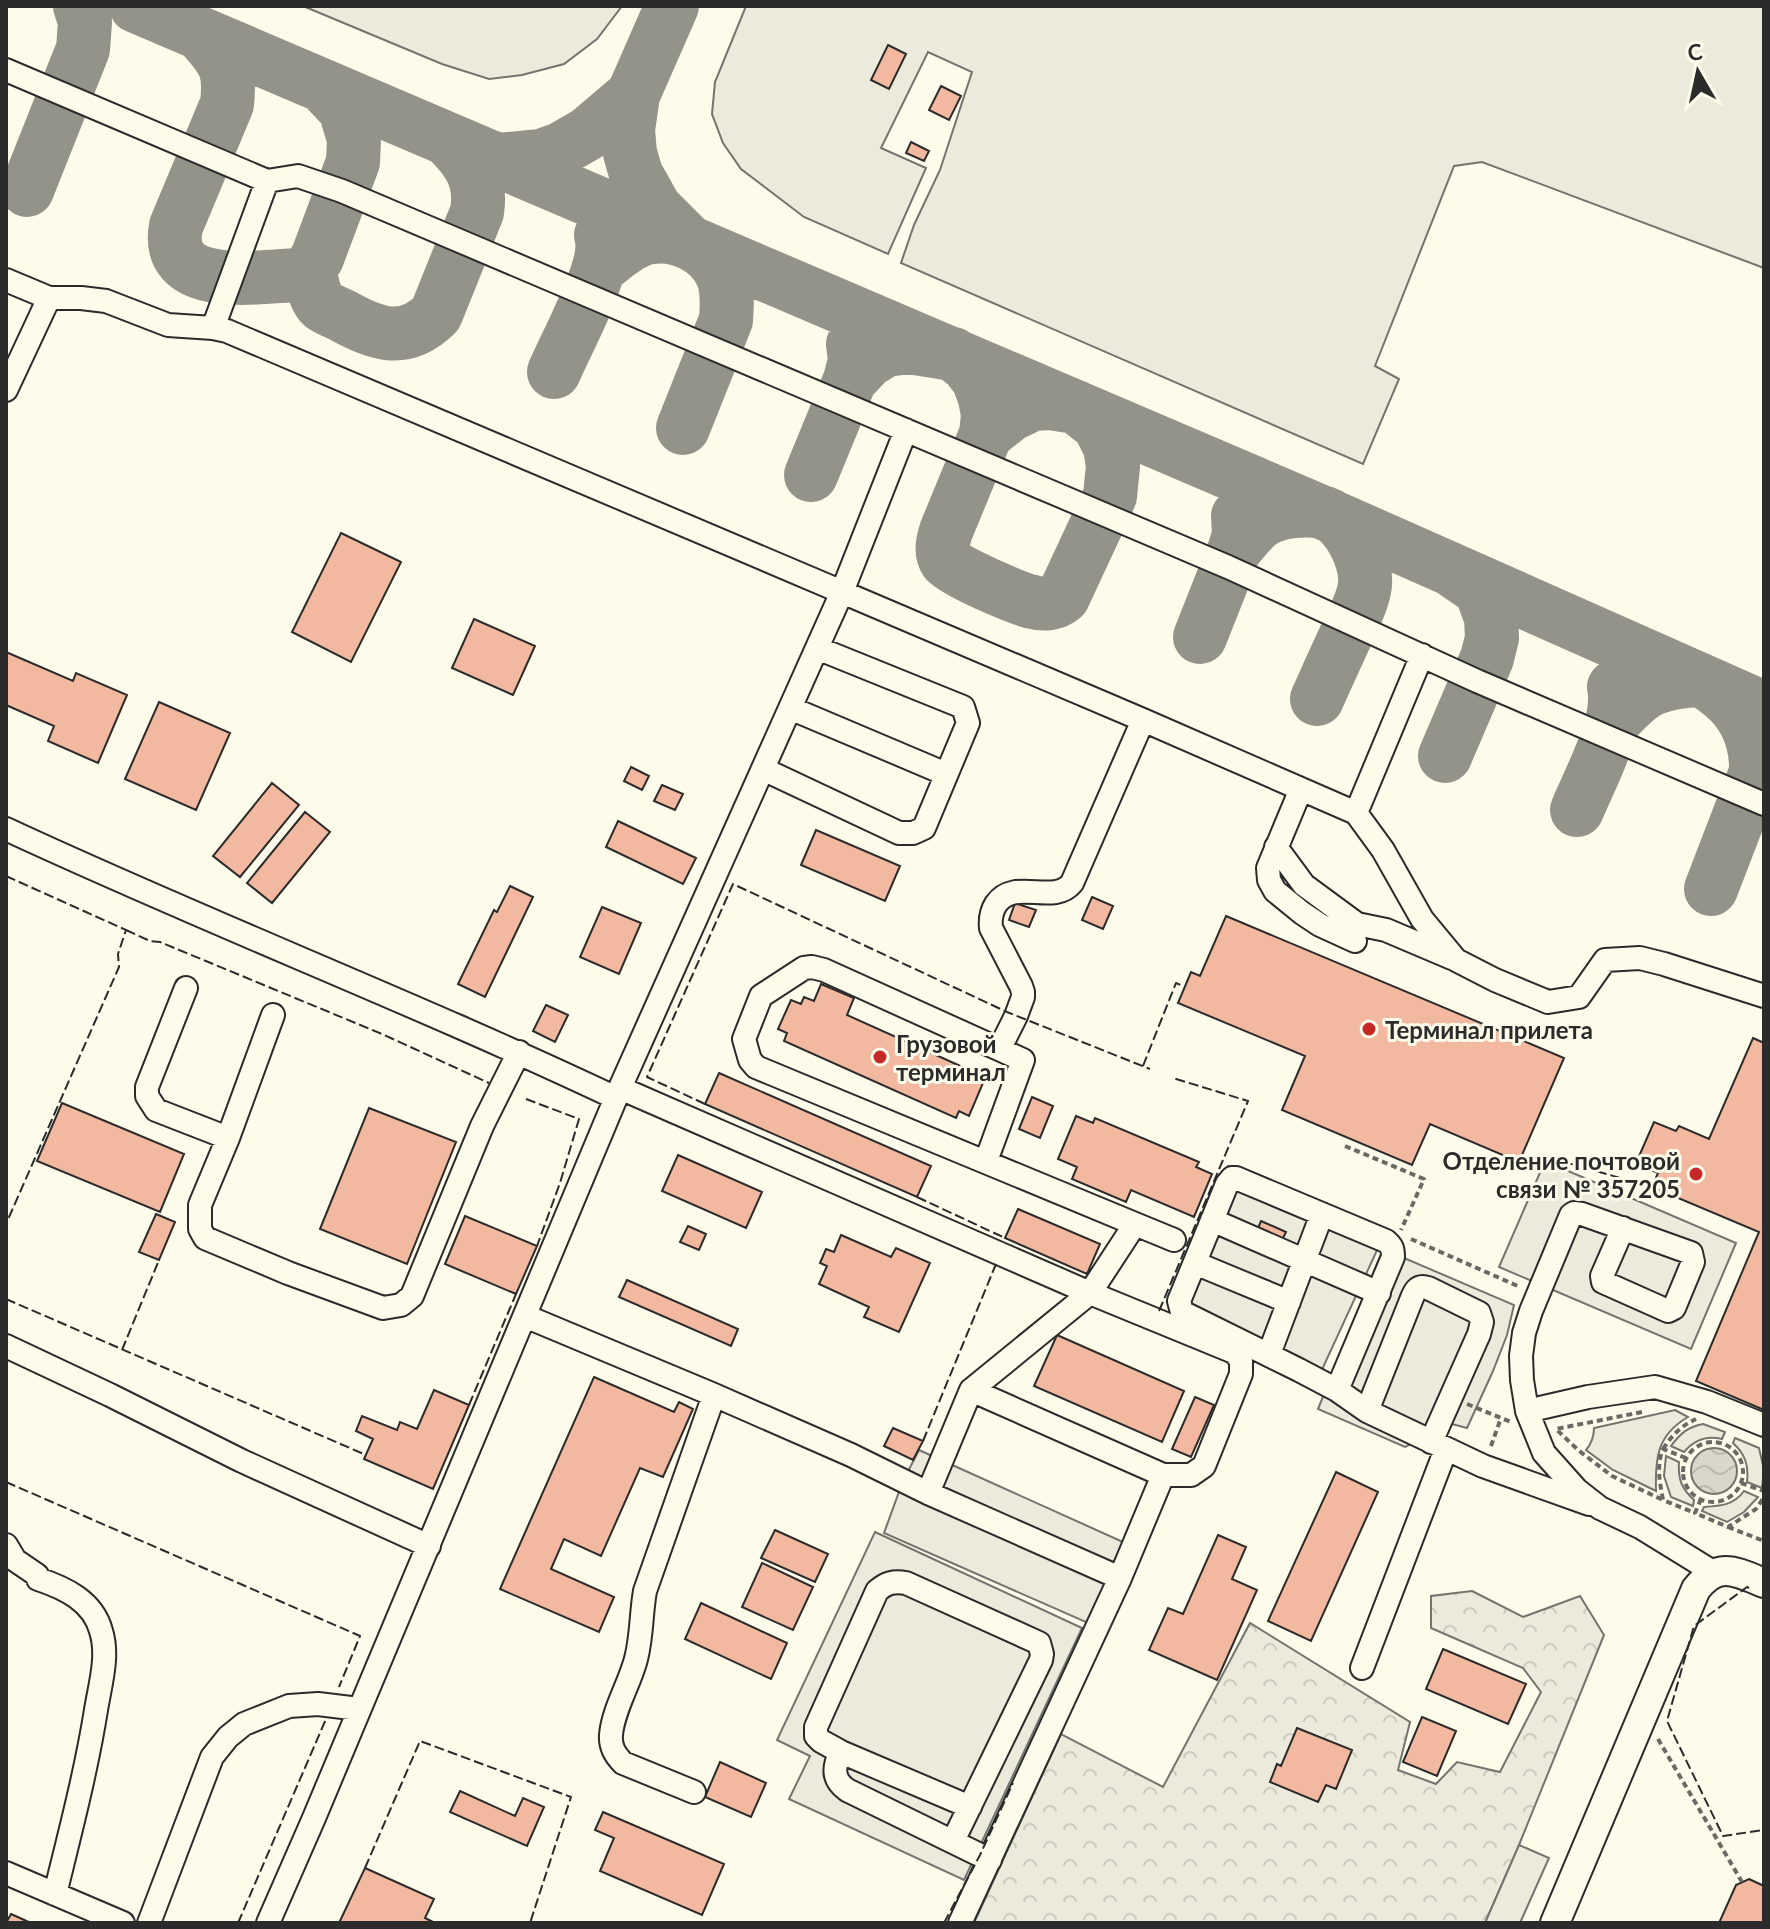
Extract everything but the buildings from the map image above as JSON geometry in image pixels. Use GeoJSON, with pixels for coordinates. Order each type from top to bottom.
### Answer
{"type":"FeatureCollection","features":[{"type":"Feature","properties":{"kind":"main road"},"geometry":{"type":"LineString","coordinates":[[1555,1923],[1690,1600],[1703,1580],[1713,1572],[1737,1572],[1764,1583]]}},
{"type":"Feature","properties":{"kind":"lane"},"geometry":{"type":"LineString","coordinates":[[6,70],[267,181],[298,176],[342,191],[1228,567],[1764,804]]}},
{"type":"Feature","properties":{"kind":"lane"},"geometry":{"type":"LineString","coordinates":[[213,328],[267,181]]}},
{"type":"Feature","properties":{"kind":"lane"},"geometry":{"type":"LineString","coordinates":[[6,280],[49,298],[106,301],[168,325],[213,328],[242,337],[1356,813],[1383,850],[1422,919],[1456,960]]}},
{"type":"Feature","properties":{"kind":"lane"},"geometry":{"type":"LineString","coordinates":[[6,390],[49,298]]}},
{"type":"Feature","properties":{"kind":"lane"},"geometry":{"type":"LineString","coordinates":[[268,1923],[618,1093],[842,592],[906,430]]}},
{"type":"Feature","properties":{"kind":"lane"},"geometry":{"type":"LineString","coordinates":[[763,769],[899,833],[913,833],[924,828],[968,723],[963,707],[817,648]]}},
{"type":"Feature","properties":{"kind":"lane"},"geometry":{"type":"LineString","coordinates":[[1356,813],[1422,655]]}},
{"type":"Feature","properties":{"kind":"lane"},"geometry":{"type":"LineString","coordinates":[[790,708],[946,774]]}},
{"type":"Feature","properties":{"kind":"lane"},"geometry":{"type":"LineString","coordinates":[[1000,1048],[1016,1016],[1023,992],[991,928],[992,910],[999,899],[1013,892],[1059,892],[1067,889],[1143,720]]}},
{"type":"Feature","properties":{"kind":"lane"},"geometry":{"type":"LineString","coordinates":[[1301,789],[1268,868],[1269,880],[1275,891],[1302,913],[1355,941]]}},
{"type":"Feature","properties":{"kind":"lane"},"geometry":{"type":"LineString","coordinates":[[6,829],[102,874],[519,1052],[1234,1352],[1241,1360],[1272,1369],[1299,1370]]}},
{"type":"Feature","properties":{"kind":"lane"},"geometry":{"type":"LineString","coordinates":[[1276,847],[1304,885],[1357,924],[1386,930],[1548,1002],[1579,997],[1605,960],[1640,958],[1681,968],[1764,996]]}},
{"type":"Feature","properties":{"kind":"lane"},"geometry":{"type":"LineString","coordinates":[[986,1161],[1023,1060],[812,967],[798,970],[761,996],[744,1039],[750,1060],[766,1073],[1174,1240]]}},
{"type":"Feature","properties":{"kind":"lane"},"geometry":{"type":"LineString","coordinates":[[186,988],[147,1087],[147,1096],[156,1110],[228,1138]]}},
{"type":"Feature","properties":{"kind":"lane"},"geometry":{"type":"LineString","coordinates":[[273,1015],[200,1205],[200,1229],[205,1238],[383,1308],[401,1305],[412,1296],[482,1126],[519,1052]]}},
{"type":"Feature","properties":{"kind":"lane"},"geometry":{"type":"LineString","coordinates":[[1337,1390],[1393,1257],[1391,1245],[1232,1178],[1179,1301],[1186,1316],[1269,1354],[1337,1390],[1367,1411],[1483,1466],[1600,1508],[1640,1527],[1713,1572]]}},
{"type":"Feature","properties":{"kind":"lane"},"geometry":{"type":"LineString","coordinates":[[1269,1354],[1322,1214]]}},
{"type":"Feature","properties":{"kind":"lane"},"geometry":{"type":"LineString","coordinates":[[1600,1508],[1577,1490],[1544,1453],[1522,1418],[1521,1356],[1524,1333],[1537,1295],[1571,1215],[1582,1214],[1623,1228]]}},
{"type":"Feature","properties":{"kind":"lane"},"geometry":{"type":"LineString","coordinates":[[1212,1220],[1379,1293]]}},
{"type":"Feature","properties":{"kind":"lane"},"geometry":{"type":"LineString","coordinates":[[928,1493],[971,1390],[1090,1293],[1135,1224]]}},
{"type":"Feature","properties":{"kind":"lane"},"geometry":{"type":"LineString","coordinates":[[1195,1263],[1289,1302]]}},
{"type":"Feature","properties":{"kind":"lane"},"geometry":{"type":"LineString","coordinates":[[1362,1668],[1439,1445],[1451,1397],[1481,1329],[1482,1316],[1428,1288],[1415,1290],[1367,1411]]}},
{"type":"Feature","properties":{"kind":"lane"},"geometry":{"type":"LineString","coordinates":[[525,1316],[851,1455],[928,1493],[1120,1578]]}},
{"type":"Feature","properties":{"kind":"lane"},"geometry":{"type":"LineString","coordinates":[[6,1346],[242,1461],[429,1546]]}},
{"type":"Feature","properties":{"kind":"lane"},"geometry":{"type":"LineString","coordinates":[[971,1390],[1163,1475],[1191,1475],[1204,1466],[1241,1374],[1241,1360]]}},
{"type":"Feature","properties":{"kind":"lane"},"geometry":{"type":"LineString","coordinates":[[1522,1418],[1588,1397],[1655,1387],[1707,1402],[1764,1425]]}},
{"type":"Feature","properties":{"kind":"lane"},"geometry":{"type":"LineString","coordinates":[[694,1792],[623,1763],[615,1754],[610,1739],[636,1660],[645,1591],[714,1395]]}},
{"type":"Feature","properties":{"kind":"lane"},"geometry":{"type":"LineString","coordinates":[[960,1923],[1120,1578],[1163,1475]]}},
{"type":"Feature","properties":{"kind":"lane"},"geometry":{"type":"LineString","coordinates":[[6,1545],[15,1560],[37,1575],[38,1579],[59,1586],[84,1604],[96,1618],[104,1649],[88,1757],[55,1894]]}},
{"type":"Feature","properties":{"kind":"lane"},"geometry":{"type":"LineString","coordinates":[[6,1577],[37,1575]]}},
{"type":"Feature","properties":{"kind":"lane"},"geometry":{"type":"LineString","coordinates":[[953,1841],[970,1807],[1041,1660],[1041,1647],[1039,1643],[906,1583],[884,1584],[877,1591],[816,1727],[816,1736],[841,1752],[970,1807]]}},
{"type":"Feature","properties":{"kind":"lane"},"geometry":{"type":"LineString","coordinates":[[149,1923],[212,1757],[228,1737],[244,1724],[289,1706],[318,1704],[359,1709]]}},
{"type":"Feature","properties":{"kind":"lane"},"geometry":{"type":"LineString","coordinates":[[841,1752],[835,1763],[835,1771],[841,1785],[990,1860]]}},
{"type":"Feature","properties":{"kind":"lane"},"geometry":{"type":"LineString","coordinates":[[6,1873],[123,1923]]}},
{"type":"Feature","properties":{"kind":"path"},"geometry":{"type":"LineString","coordinates":[[1345,1146],[1424,1179],[1400,1234],[1537,1295]]}},
{"type":"Feature","properties":{"kind":"path"},"geometry":{"type":"LineString","coordinates":[[1451,1397],[1501,1418],[1522,1418]]}},
{"type":"Feature","properties":{"kind":"path"},"geometry":{"type":"LineString","coordinates":[[1641,1412],[1556,1429],[1612,1476],[1764,1541]]}},
{"type":"Feature","properties":{"kind":"path"},"geometry":{"type":"LineString","coordinates":[[1663,1500],[1659,1458],[1673,1434],[1697,1419],[1687,1414]]}},
{"type":"Feature","properties":{"kind":"path"},"geometry":{"type":"LineString","coordinates":[[1487,1456],[1501,1418]]}},
{"type":"Feature","properties":{"kind":"path"},"geometry":{"type":"LineString","coordinates":[[1704,1443],[1729,1446],[1740,1459],[1741,1483],[1724,1500],[1714,1502],[1701,1499],[1689,1490],[1684,1481],[1686,1458],[1704,1443]]}},
{"type":"Feature","properties":{"kind":"path"},"geometry":{"type":"LineString","coordinates":[[1663,1449],[1686,1458]]}},
{"type":"Feature","properties":{"kind":"path"},"geometry":{"type":"LineString","coordinates":[[1728,1527],[1756,1509],[1764,1494],[1741,1483]]}},
{"type":"Feature","properties":{"kind":"path"},"geometry":{"type":"LineString","coordinates":[[1695,1513],[1701,1499]]}},
{"type":"Feature","properties":{"kind":"path"},"geometry":{"type":"LineString","coordinates":[[1642,1713],[1742,1882]]}},
{"type":"Feature","properties":{"kind":"green space"},"geometry":{"type":"Polygon","coordinates":[[[303,6],[622,6],[597,39],[564,64],[522,75],[489,79],[442,64],[303,6]]]}},
{"type":"Feature","properties":{"kind":"green space"},"geometry":{"type":"Polygon","coordinates":[[[746,6],[1764,6],[1764,268],[1482,162],[1454,166],[1375,366],[1399,379],[1363,464],[901,263],[914,225],[940,170],[972,72],[928,52],[881,148],[926,168],[888,254],[804,217],[741,169],[723,143],[712,114],[715,82],[746,6]]]}},
{"type":"Feature","properties":{"kind":"green space"},"geometry":{"type":"Polygon","coordinates":[[[1675,1410],[1688,1417],[1670,1432],[1660,1448],[1656,1491],[1613,1470],[1586,1450],[1594,1428],[1675,1410]]]}},
{"type":"Feature","properties":{"kind":"green space"},"geometry":{"type":"Polygon","coordinates":[[[1703,1424],[1725,1432],[1722,1439],[1701,1440],[1684,1452],[1671,1446],[1684,1432],[1703,1424]]]}},
{"type":"Feature","properties":{"kind":"green space"},"geometry":{"type":"Polygon","coordinates":[[[1735,1438],[1759,1448],[1764,1470],[1762,1488],[1747,1482],[1747,1465],[1741,1451],[1733,1443],[1735,1438]]]}},
{"type":"Feature","properties":{"kind":"green space"},"geometry":{"type":"Polygon","coordinates":[[[1666,1456],[1679,1462],[1681,1483],[1694,1500],[1693,1506],[1671,1497],[1664,1476],[1666,1456]]]}},
{"type":"Feature","properties":{"kind":"green space"},"geometry":{"type":"Polygon","coordinates":[[[1744,1491],[1758,1497],[1744,1512],[1727,1522],[1702,1511],[1704,1507],[1731,1502],[1744,1491]]]}},
{"type":"Feature","properties":{"kind":"green space"},"geometry":{"type":"Polygon","coordinates":[[[1472,1591],[1523,1617],[1580,1596],[1604,1635],[1485,1923],[974,1923],[1061,1734],[1163,1787],[1250,1623],[1410,1722],[1398,1770],[1436,1784],[1457,1762],[1500,1772],[1541,1692],[1523,1668],[1431,1628],[1431,1596],[1472,1591]]]}},
{"type":"Feature","properties":{"kind":"shaded area"},"geometry":{"type":"Polygon","coordinates":[[[1545,1161],[1736,1243],[1691,1349],[1499,1267],[1545,1161]]]}},
{"type":"Feature","properties":{"kind":"shaded area"},"geometry":{"type":"Polygon","coordinates":[[[1228,1166],[1384,1235],[1320,1374],[1170,1309],[1228,1166]]]}},
{"type":"Feature","properties":{"kind":"shaded area"},"geometry":{"type":"Polygon","coordinates":[[[1383,1249],[1514,1305],[1507,1335],[1467,1428],[1452,1424],[1405,1447],[1318,1409],[1383,1249]]]}},
{"type":"Feature","properties":{"kind":"shaded area"},"geometry":{"type":"Polygon","coordinates":[[[919,1450],[1123,1542],[1088,1623],[884,1533],[903,1481],[919,1450]]]}},
{"type":"Feature","properties":{"kind":"shaded area"},"geometry":{"type":"Polygon","coordinates":[[[875,1532],[1082,1628],[964,1880],[789,1799],[810,1756],[777,1740],[875,1532]]]}},
{"type":"Feature","properties":{"kind":"shaded area"},"geometry":{"type":"Polygon","coordinates":[[[1519,1845],[1549,1858],[1520,1923],[1485,1923],[1519,1845]]]}},
{"type":"Feature","properties":{"kind":"water"},"geometry":{"type":"Polygon","coordinates":[[[1714,1448],[1723,1449],[1730,1455],[1736,1462],[1736,1480],[1730,1487],[1723,1493],[1714,1494],[1705,1493],[1698,1487],[1692,1480],[1691,1471],[1692,1462],[1698,1455],[1705,1449],[1714,1448]]]}},
{"type":"Feature","properties":{"kind":"taxiway"},"geometry":{"type":"LineString","coordinates":[[27,190],[83,49],[85,22],[80,6]]}},
{"type":"Feature","properties":{"kind":"taxiway"},"geometry":{"type":"LineString","coordinates":[[136,6],[1326,514],[1764,708]]}},
{"type":"Feature","properties":{"kind":"taxiway"},"geometry":{"type":"LineString","coordinates":[[498,160],[541,156],[561,149],[587,134],[633,95],[672,6]]}},
{"type":"Feature","properties":{"kind":"taxiway"},"geometry":{"type":"LineString","coordinates":[[201,34],[224,65],[228,92],[227,104],[176,226],[176,248],[184,262],[199,272],[239,278],[299,275],[309,270],[317,258],[353,162],[354,139],[345,109],[323,86]]}},
{"type":"Feature","properties":{"kind":"taxiway"},"geometry":{"type":"LineString","coordinates":[[633,95],[628,130],[636,174],[655,208],[684,237]]}},
{"type":"Feature","properties":{"kind":"taxiway"},"geometry":{"type":"LineString","coordinates":[[309,270],[322,305],[380,332],[392,334],[414,330],[436,314],[477,212],[478,201],[476,181],[468,163],[447,139]]}},
{"type":"Feature","properties":{"kind":"taxiway"},"geometry":{"type":"LineString","coordinates":[[554,372],[594,284],[602,249],[601,235]]}},
{"type":"Feature","properties":{"kind":"taxiway"},"geometry":{"type":"LineString","coordinates":[[600,267],[634,243],[658,236],[692,244],[718,267],[726,287],[726,320],[683,428]]}},
{"type":"Feature","properties":{"kind":"taxiway"},"geometry":{"type":"LineString","coordinates":[[811,475],[850,380],[855,360],[853,344]]}},
{"type":"Feature","properties":{"kind":"taxiway"},"geometry":{"type":"LineString","coordinates":[[850,380],[868,361],[886,350],[909,347],[953,354],[967,365],[978,379],[985,398],[988,415],[986,434],[946,531],[944,558],[951,566],[1014,596],[1041,603],[1056,601],[1063,597],[1110,496],[1113,466],[1110,447],[1099,425],[1076,407],[1050,403],[1033,404],[1010,415],[986,434]]}},
{"type":"Feature","properties":{"kind":"taxiway"},"geometry":{"type":"LineString","coordinates":[[1234,551],[1264,520],[1277,514],[1302,511],[1318,511],[1334,517],[1355,543],[1365,575],[1364,591],[1317,699]]}},
{"type":"Feature","properties":{"kind":"taxiway"},"geometry":{"type":"LineString","coordinates":[[1200,637],[1234,551],[1239,535],[1238,516]]}},
{"type":"Feature","properties":{"kind":"taxiway"},"geometry":{"type":"LineString","coordinates":[[1445,756],[1487,658],[1492,638],[1491,618],[1481,590],[1452,570]]}},
{"type":"Feature","properties":{"kind":"taxiway"},"geometry":{"type":"LineString","coordinates":[[1613,722],[1650,690],[1692,680],[1705,682],[1725,697],[1747,725],[1754,747],[1756,772],[1711,889]]}},
{"type":"Feature","properties":{"kind":"taxiway"},"geometry":{"type":"LineString","coordinates":[[1577,810],[1609,733],[1615,701],[1614,687]]}},
{"type":"Feature","properties":{"kind":"fence"},"geometry":{"type":"LineString","coordinates":[[6,876],[126,930],[118,954],[119,967],[6,1224]]}},
{"type":"Feature","properties":{"kind":"fence"},"geometry":{"type":"LineString","coordinates":[[705,1104],[647,1077],[733,884],[1007,1012],[1150,1069]]}},
{"type":"Feature","properties":{"kind":"fence"},"geometry":{"type":"LineString","coordinates":[[126,930],[382,1034],[489,1083]]}},
{"type":"Feature","properties":{"kind":"fence"},"geometry":{"type":"LineString","coordinates":[[1143,1066],[1176,983],[1183,986]]}},
{"type":"Feature","properties":{"kind":"fence"},"geometry":{"type":"LineString","coordinates":[[1159,1311],[1248,1101],[1173,1078]]}},
{"type":"Feature","properties":{"kind":"fence"},"geometry":{"type":"LineString","coordinates":[[526,1099],[579,1119],[537,1246]]}},
{"type":"Feature","properties":{"kind":"fence"},"geometry":{"type":"LineString","coordinates":[[1543,1156],[1652,1187]]}},
{"type":"Feature","properties":{"kind":"fence"},"geometry":{"type":"LineString","coordinates":[[917,1197],[1005,1238]]}},
{"type":"Feature","properties":{"kind":"fence"},"geometry":{"type":"LineString","coordinates":[[122,1350],[159,1260]]}},
{"type":"Feature","properties":{"kind":"fence"},"geometry":{"type":"LineString","coordinates":[[923,1441],[996,1264]]}},
{"type":"Feature","properties":{"kind":"fence"},"geometry":{"type":"LineString","coordinates":[[469,1405],[516,1294]]}},
{"type":"Feature","properties":{"kind":"fence"},"geometry":{"type":"LineString","coordinates":[[6,1299],[366,1455]]}},
{"type":"Feature","properties":{"kind":"fence"},"geometry":{"type":"LineString","coordinates":[[6,1482],[360,1636],[339,1687]]}},
{"type":"Feature","properties":{"kind":"fence"},"geometry":{"type":"LineString","coordinates":[[1749,1588],[1694,1626],[1667,1721],[1723,1836],[1764,1830]]}},
{"type":"Feature","properties":{"kind":"fence"},"geometry":{"type":"LineString","coordinates":[[238,1923],[326,1719]]}},
{"type":"Feature","properties":{"kind":"fence"},"geometry":{"type":"LineString","coordinates":[[365,1868],[420,1741],[571,1797],[530,1923]]}},
{"type":"Feature","properties":{"kind":"fence"},"geometry":{"type":"LineString","coordinates":[[944,1923],[1013,1783]]}},
{"type":"Feature","properties":{"kind":"place","name":"Терминал прилета"},"geometry":{"type":"Point","coordinates":[1369,1029]}},
{"type":"Feature","properties":{"kind":"place","name":"Грузовой терминал"},"geometry":{"type":"Point","coordinates":[880,1057]}},
{"type":"Feature","properties":{"kind":"place","name":"Отделение почтовой связи № 357205"},"geometry":{"type":"Point","coordinates":[1696,1174]}}]}
